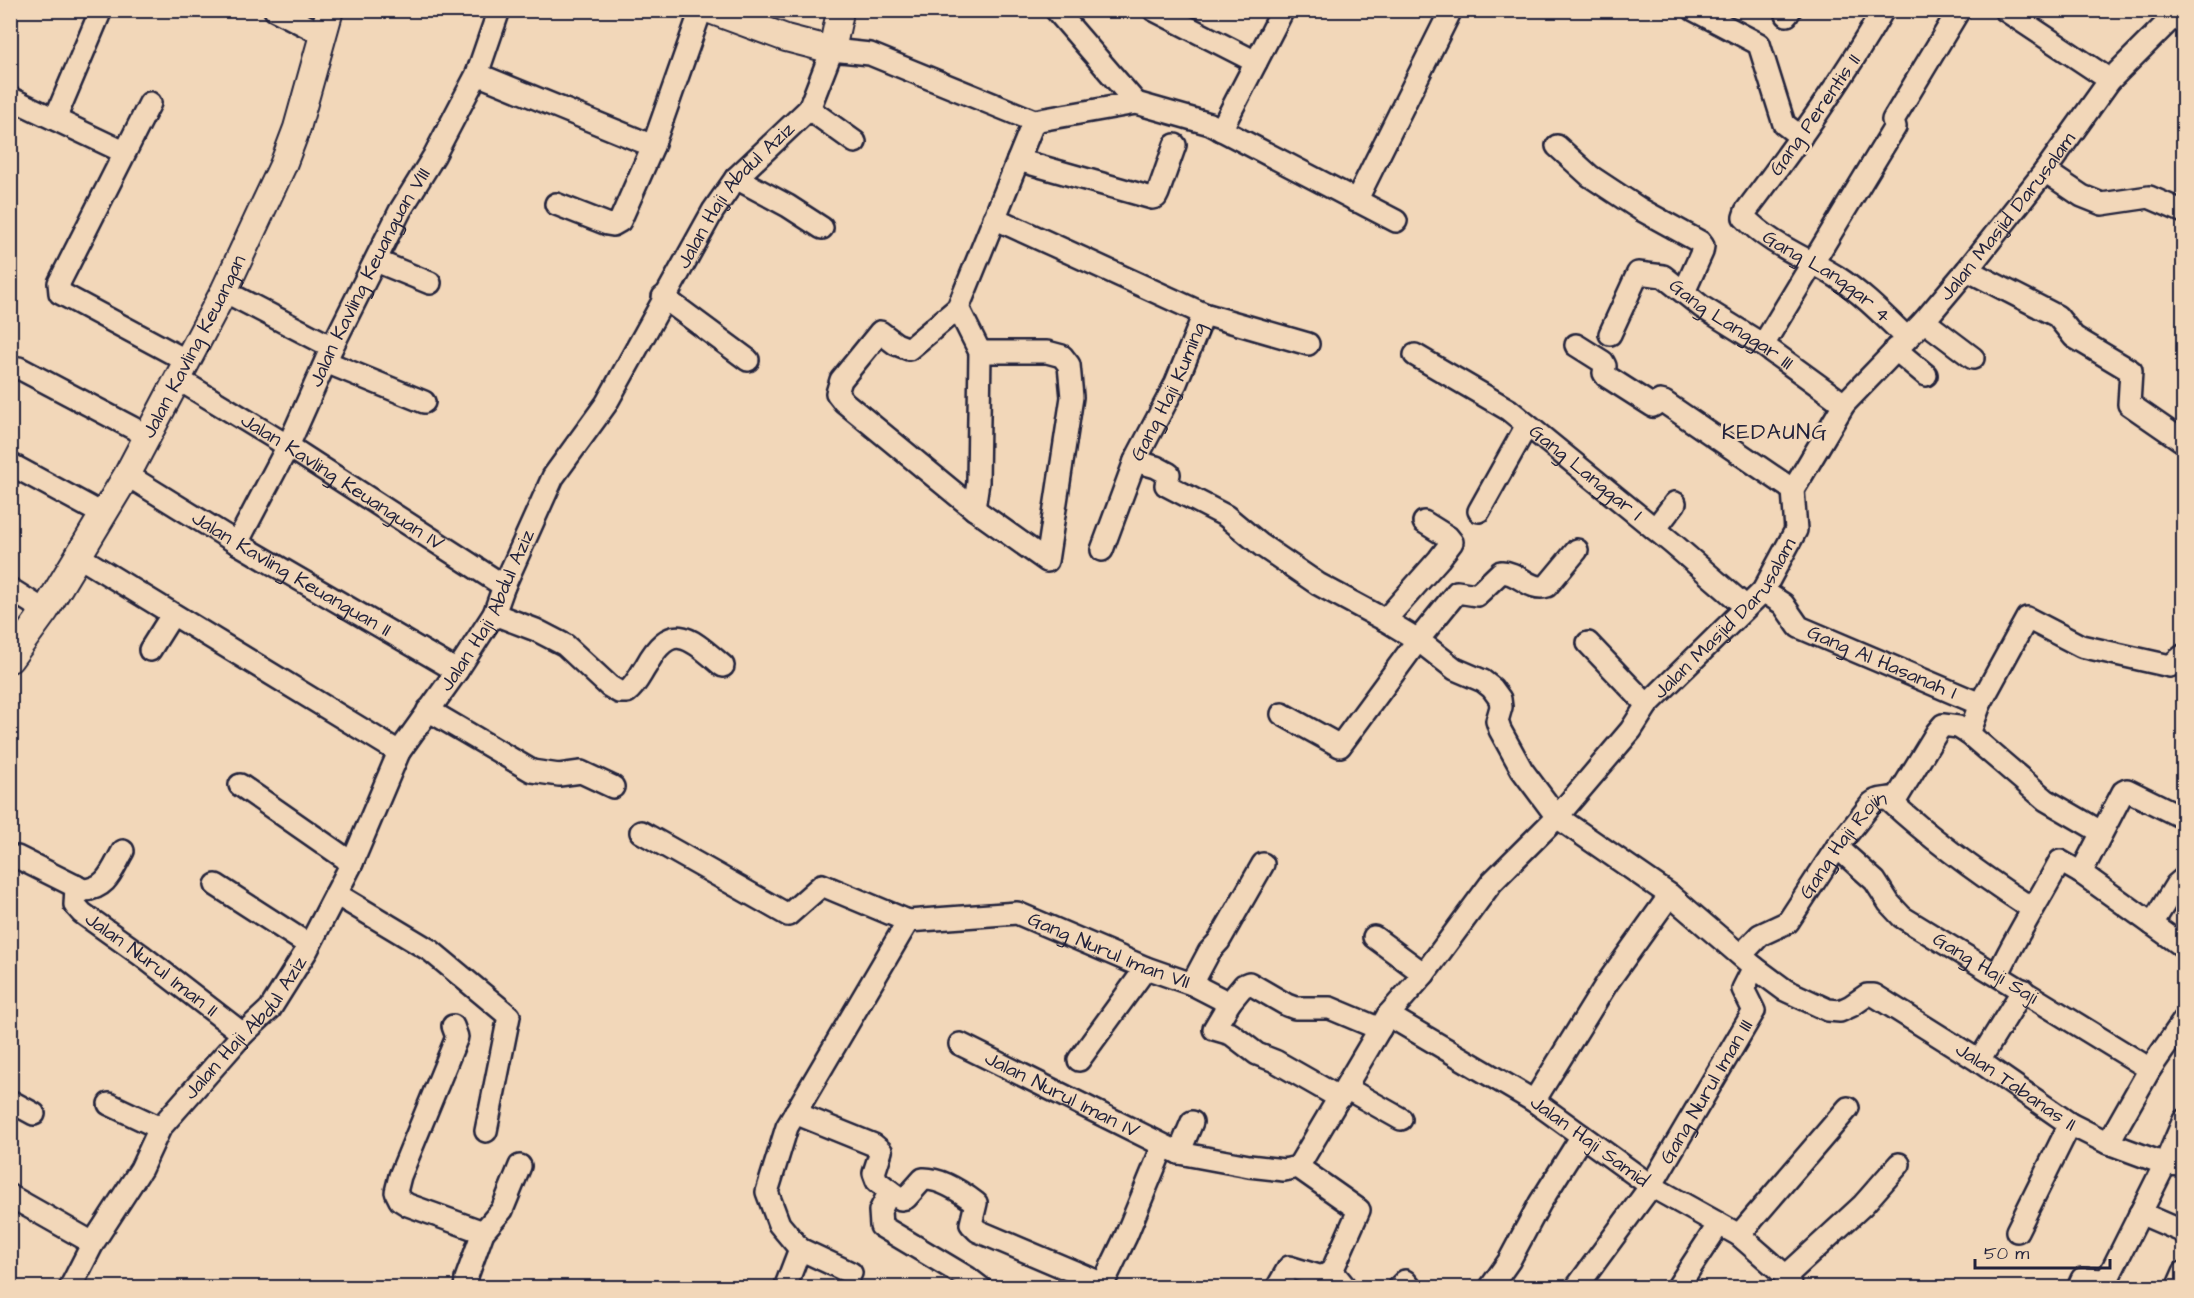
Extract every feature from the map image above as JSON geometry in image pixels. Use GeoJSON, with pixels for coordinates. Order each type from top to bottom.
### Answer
{"type":"FeatureCollection","features":[{"type":"Feature","properties":{"kind":"street"},"geometry":{"type":"LineString","coordinates":[[54,119],[101,10]]}},
{"type":"Feature","properties":{"kind":"street"},"geometry":{"type":"LineString","coordinates":[[275,10],[327,22]]}},
{"type":"Feature","properties":{"kind":"street","name":"Jalan Kavling Keuanguan VIII"},"geometry":{"type":"LineString","coordinates":[[237,543],[288,446],[329,355],[400,211],[434,156],[477,74],[499,10]]}},
{"type":"Feature","properties":{"kind":"street"},"geometry":{"type":"LineString","coordinates":[[556,204],[608,224],[618,223],[622,218],[653,147],[701,10]]}},
{"type":"Feature","properties":{"kind":"street"},"geometry":{"type":"LineString","coordinates":[[1056,10],[1136,102]]}},
{"type":"Feature","properties":{"kind":"street"},"geometry":{"type":"LineString","coordinates":[[1154,10],[1256,62]]}},
{"type":"Feature","properties":{"kind":"street"},"geometry":{"type":"LineString","coordinates":[[1221,130],[1283,10]]}},
{"type":"Feature","properties":{"kind":"street"},"geometry":{"type":"LineString","coordinates":[[1356,201],[1451,10]]}},
{"type":"Feature","properties":{"kind":"street"},"geometry":{"type":"LineString","coordinates":[[1694,10],[1760,44],[1784,124],[1801,136]]}},
{"type":"Feature","properties":{"kind":"street","name":"Gang Perentis II"},"geometry":{"type":"LineString","coordinates":[[1744,217],[1857,55],[1883,10]]}},
{"type":"Feature","properties":{"kind":"street"},"geometry":{"type":"LineString","coordinates":[[1763,345],[1895,127],[1893,120],[1959,10]]}},
{"type":"Feature","properties":{"kind":"street"},"geometry":{"type":"LineString","coordinates":[[2005,10],[2110,80]]}},
{"type":"Feature","properties":{"kind":"street","name":"Jalan Masjid Darusalam"},"geometry":{"type":"LineString","coordinates":[[1298,1167],[1384,1022],[1424,974],[1492,882],[1557,817],[1631,730],[1647,705],[1763,591],[1796,530],[1793,490],[1844,404],[1924,321],[1966,270],[2045,171],[2110,80],[2180,11]]}},
{"type":"Feature","properties":{"kind":"street"},"geometry":{"type":"LineString","coordinates":[[722,13],[786,38],[832,50],[870,54],[1034,121],[1136,102],[1209,124],[1396,222]]}},
{"type":"Feature","properties":{"kind":"street"},"geometry":{"type":"LineString","coordinates":[[832,50],[840,13]]}},
{"type":"Feature","properties":{"kind":"street","name":"Jalan Kavling Keuangan"},"geometry":{"type":"LineString","coordinates":[[10,659],[45,611],[104,515],[224,291],[283,165],[297,128],[327,22]]}},
{"type":"Feature","properties":{"kind":"street","name":"Jalan Haji Abdul Aziz"},"geometry":{"type":"LineString","coordinates":[[70,1287],[93,1243],[141,1168],[160,1128],[243,1034],[270,1009],[309,945],[352,863],[399,752],[458,671],[494,614],[504,586],[553,477],[606,404],[663,297],[713,211],[736,178],[809,109],[832,50]]}},
{"type":"Feature","properties":{"kind":"street"},"geometry":{"type":"LineString","coordinates":[[477,74],[653,147]]}},
{"type":"Feature","properties":{"kind":"street"},"geometry":{"type":"LineString","coordinates":[[10,98],[124,152],[150,103]]}},
{"type":"Feature","properties":{"kind":"street"},"geometry":{"type":"LineString","coordinates":[[809,109],[855,142]]}},
{"type":"Feature","properties":{"kind":"street"},"geometry":{"type":"LineString","coordinates":[[980,352],[1047,352],[1062,356],[1069,365],[1072,398],[1047,561],[974,509],[844,402],[837,393],[841,380],[880,332],[896,344],[909,349],[958,308],[1034,121]]}},
{"type":"Feature","properties":{"kind":"street"},"geometry":{"type":"LineString","coordinates":[[1018,160],[1152,198],[1158,193],[1175,146]]}},
{"type":"Feature","properties":{"kind":"street"},"geometry":{"type":"LineString","coordinates":[[1557,146],[1590,176],[1703,246],[1684,292]]}},
{"type":"Feature","properties":{"kind":"street","name":"Jalan Kavling Keuanguan IV"},"geometry":{"type":"LineString","coordinates":[[124,152],[59,283],[60,293],[183,370],[288,446],[504,586]]}},
{"type":"Feature","properties":{"kind":"street"},"geometry":{"type":"LineString","coordinates":[[2045,171],[2082,196],[2102,204],[2149,197],[2184,212]]}},
{"type":"Feature","properties":{"kind":"street"},"geometry":{"type":"LineString","coordinates":[[736,178],[788,206],[822,228]]}},
{"type":"Feature","properties":{"kind":"street","name":"Gang Langgar 4"},"geometry":{"type":"LineString","coordinates":[[1744,217],[1777,242],[1812,261],[1860,293],[1926,375]]}},
{"type":"Feature","properties":{"kind":"street","name":"Gang Haji Kuming"},"geometry":{"type":"LineString","coordinates":[[994,218],[1204,314],[1176,383],[1135,461],[1101,550]]}},
{"type":"Feature","properties":{"kind":"street"},"geometry":{"type":"LineString","coordinates":[[376,261],[430,283]]}},
{"type":"Feature","properties":{"kind":"street"},"geometry":{"type":"LineString","coordinates":[[1966,270],[2057,316],[2074,337],[2131,371],[2129,404],[2184,442]]}},
{"type":"Feature","properties":{"kind":"street","name":"Gang Langgar III"},"geometry":{"type":"LineString","coordinates":[[1610,334],[1638,273],[1663,276],[1702,307],[1763,345],[1844,404]]}},
{"type":"Feature","properties":{"kind":"street"},"geometry":{"type":"LineString","coordinates":[[224,291],[329,355],[424,402]]}},
{"type":"Feature","properties":{"kind":"street"},"geometry":{"type":"LineString","coordinates":[[663,297],[748,360]]}},
{"type":"Feature","properties":{"kind":"street"},"geometry":{"type":"LineString","coordinates":[[958,308],[980,352],[978,482],[974,509]]}},
{"type":"Feature","properties":{"kind":"street"},"geometry":{"type":"LineString","coordinates":[[1204,314],[1308,344]]}},
{"type":"Feature","properties":{"kind":"street"},"geometry":{"type":"LineString","coordinates":[[1924,321],[1973,358]]}},
{"type":"Feature","properties":{"kind":"street"},"geometry":{"type":"LineString","coordinates":[[1576,345],[1604,362],[1606,376],[1653,406],[1660,401],[1664,402],[1793,490]]}},
{"type":"Feature","properties":{"kind":"street","name":"Gang Langgar I"},"geometry":{"type":"LineString","coordinates":[[1415,355],[1509,410],[1746,607]]}},
{"type":"Feature","properties":{"kind":"street"},"geometry":{"type":"LineString","coordinates":[[19,368],[148,436]]}},
{"type":"Feature","properties":{"kind":"street"},"geometry":{"type":"LineString","coordinates":[[1479,511],[1527,425]]}},
{"type":"Feature","properties":{"kind":"street"},"geometry":{"type":"LineString","coordinates":[[1135,461],[1156,467],[1169,474],[1166,485],[1226,516],[1261,545],[1318,584],[1385,620],[1418,640],[1455,669],[1483,681],[1492,688],[1500,699],[1501,707],[1497,721],[1500,730],[1522,770],[1557,817],[1670,895],[1748,961]]}},
{"type":"Feature","properties":{"kind":"street"},"geometry":{"type":"LineString","coordinates":[[10,464],[104,515]]}},
{"type":"Feature","properties":{"kind":"street","name":"Jalan Kavling Keuanguan II"},"geometry":{"type":"LineString","coordinates":[[127,475],[237,543],[458,671]]}},
{"type":"Feature","properties":{"kind":"street"},"geometry":{"type":"LineString","coordinates":[[1654,530],[1675,502]]}},
{"type":"Feature","properties":{"kind":"street"},"geometry":{"type":"LineString","coordinates":[[1385,620],[1440,559],[1452,542],[1424,522]]}},
{"type":"Feature","properties":{"kind":"street"},"geometry":{"type":"LineString","coordinates":[[1282,714],[1340,746],[1418,640],[1457,592],[1478,595],[1501,572],[1508,572],[1535,587],[1547,586],[1577,550]]}},
{"type":"Feature","properties":{"kind":"street"},"geometry":{"type":"LineString","coordinates":[[78,556],[399,752]]}},
{"type":"Feature","properties":{"kind":"street"},"geometry":{"type":"LineString","coordinates":[[10,589],[45,611]]}},
{"type":"Feature","properties":{"kind":"street","name":"Gang Al Hasanah I"},"geometry":{"type":"LineString","coordinates":[[1763,591],[1783,604],[1799,627],[1980,704]]}},
{"type":"Feature","properties":{"kind":"street"},"geometry":{"type":"LineString","coordinates":[[494,614],[536,630],[565,645],[609,686],[619,692],[627,692],[633,687],[655,649],[674,638],[680,637],[697,645],[723,666]]}},
{"type":"Feature","properties":{"kind":"street"},"geometry":{"type":"LineString","coordinates":[[150,650],[172,615]]}},
{"type":"Feature","properties":{"kind":"street"},"geometry":{"type":"LineString","coordinates":[[2101,832],[2046,800],[1969,734],[1980,704],[2027,618],[2081,646],[2170,666],[2184,655]]}},
{"type":"Feature","properties":{"kind":"street"},"geometry":{"type":"LineString","coordinates":[[1588,643],[1647,705]]}},
{"type":"Feature","properties":{"kind":"street"},"geometry":{"type":"LineString","coordinates":[[428,710],[532,771],[559,775],[581,772],[614,787]]}},
{"type":"Feature","properties":{"kind":"street","name":"Gang Haji Rojin"},"geometry":{"type":"LineString","coordinates":[[1748,961],[1760,935],[1788,922],[1837,847],[1872,803],[1876,799],[1889,800],[1898,796],[1943,725],[1958,727],[1969,734]]}},
{"type":"Feature","properties":{"kind":"street"},"geometry":{"type":"LineString","coordinates":[[240,785],[352,863]]}},
{"type":"Feature","properties":{"kind":"street"},"geometry":{"type":"LineString","coordinates":[[2081,873],[2101,832],[2127,790],[2184,818]]}},
{"type":"Feature","properties":{"kind":"street"},"geometry":{"type":"LineString","coordinates":[[1889,800],[1927,836],[2025,904]]}},
{"type":"Feature","properties":{"kind":"street","name":"Gang Nurul Iman VII"},"geometry":{"type":"LineString","coordinates":[[641,832],[788,915],[822,885],[908,921],[1017,913],[1146,968],[1192,984],[1230,1002]]}},
{"type":"Feature","properties":{"kind":"street","name":"Gang Haji Saji"},"geometry":{"type":"LineString","coordinates":[[1837,847],[1875,881],[1889,903],[1902,917],[2150,1069]]}},
{"type":"Feature","properties":{"kind":"street"},"geometry":{"type":"LineString","coordinates":[[10,859],[16,857],[83,890],[95,890],[102,886],[123,851]]}},
{"type":"Feature","properties":{"kind":"street"},"geometry":{"type":"LineString","coordinates":[[1998,974],[2014,941],[2060,861],[2081,873],[2184,947]]}},
{"type":"Feature","properties":{"kind":"street"},"geometry":{"type":"LineString","coordinates":[[1192,984],[1209,951],[1219,942],[1263,864]]}},
{"type":"Feature","properties":{"kind":"street"},"geometry":{"type":"LineString","coordinates":[[2151,924],[2176,885],[2184,879]]}},
{"type":"Feature","properties":{"kind":"street"},"geometry":{"type":"LineString","coordinates":[[216,885],[309,945]]}},
{"type":"Feature","properties":{"kind":"street","name":"Jalan Nurul Iman II"},"geometry":{"type":"LineString","coordinates":[[76,886],[75,905],[82,913],[141,955],[243,1034]]}},
{"type":"Feature","properties":{"kind":"street"},"geometry":{"type":"LineString","coordinates":[[336,894],[430,951],[509,1016],[486,1131]]}},
{"type":"Feature","properties":{"kind":"street"},"geometry":{"type":"LineString","coordinates":[[1534,1101],[1607,983],[1670,895]]}},
{"type":"Feature","properties":{"kind":"street"},"geometry":{"type":"LineString","coordinates":[[851,1273],[800,1249],[779,1224],[767,1192],[787,1127],[908,921]]}},
{"type":"Feature","properties":{"kind":"street"},"geometry":{"type":"LineString","coordinates":[[1374,937],[1424,974]]}},
{"type":"Feature","properties":{"kind":"street","name":"Jalan Tabanas II"},"geometry":{"type":"LineString","coordinates":[[1748,961],[1785,990],[1828,1010],[1840,1011],[1867,995],[1874,995],[1979,1061],[2070,1124],[2108,1143],[2174,1165]]}},
{"type":"Feature","properties":{"kind":"street","name":"Gang Nurul Iman III"},"geometry":{"type":"LineString","coordinates":[[1651,1186],[1754,1011],[1743,989],[1748,961]]}},
{"type":"Feature","properties":{"kind":"street"},"geometry":{"type":"LineString","coordinates":[[1079,1060],[1146,968]]}},
{"type":"Feature","properties":{"kind":"street"},"geometry":{"type":"LineString","coordinates":[[1384,1022],[1330,1008],[1295,1008],[1249,983],[1244,985],[1230,1002],[1215,1029],[1232,1034],[1257,1054],[1401,1119]]}},
{"type":"Feature","properties":{"kind":"street"},"geometry":{"type":"LineString","coordinates":[[1979,1061],[2023,990]]}},
{"type":"Feature","properties":{"kind":"street"},"geometry":{"type":"LineString","coordinates":[[2108,1143],[2150,1069],[2184,1020]]}},
{"type":"Feature","properties":{"kind":"street","name":"Jalan Haji Samid"},"geometry":{"type":"LineString","coordinates":[[1384,1022],[1534,1101],[1651,1186],[1739,1234],[1789,1282]]}},
{"type":"Feature","properties":{"kind":"street"},"geometry":{"type":"LineString","coordinates":[[453,1026],[457,1037],[400,1176],[396,1192],[400,1200],[408,1205],[483,1232]]}},
{"type":"Feature","properties":{"kind":"street","name":"Jalan Nurul Iman IV"},"geometry":{"type":"LineString","coordinates":[[960,1044],[1171,1150],[1249,1166],[1284,1170],[1298,1167]]}},
{"type":"Feature","properties":{"kind":"street"},"geometry":{"type":"LineString","coordinates":[[10,1101],[34,1114]]}},
{"type":"Feature","properties":{"kind":"street"},"geometry":{"type":"LineString","coordinates":[[110,1104],[160,1128]]}},
{"type":"Feature","properties":{"kind":"street"},"geometry":{"type":"LineString","coordinates":[[1739,1234],[1848,1108]]}},
{"type":"Feature","properties":{"kind":"street"},"geometry":{"type":"LineString","coordinates":[[795,1113],[874,1145],[881,1151],[874,1173],[877,1181],[901,1199],[906,1198],[923,1179],[939,1183],[966,1195],[976,1203],[971,1224],[978,1231],[1102,1286],[1171,1150],[1192,1122]]}},
{"type":"Feature","properties":{"kind":"street"},"geometry":{"type":"LineString","coordinates":[[2078,1287],[2082,1279],[2106,1280],[2140,1213],[2174,1165],[2184,1120]]}},
{"type":"Feature","properties":{"kind":"street"},"geometry":{"type":"LineString","coordinates":[[2017,1231],[2070,1124]]}},
{"type":"Feature","properties":{"kind":"street"},"geometry":{"type":"LineString","coordinates":[[1490,1287],[1509,1261],[1540,1203],[1582,1136]]}},
{"type":"Feature","properties":{"kind":"street"},"geometry":{"type":"LineString","coordinates":[[1789,1282],[1899,1164]]}},
{"type":"Feature","properties":{"kind":"street"},"geometry":{"type":"LineString","coordinates":[[465,1287],[483,1232],[502,1210],[520,1166]]}},
{"type":"Feature","properties":{"kind":"street"},"geometry":{"type":"LineString","coordinates":[[1277,1287],[1289,1267],[1322,1277],[1332,1271],[1359,1210],[1298,1167]]}},
{"type":"Feature","properties":{"kind":"street"},"geometry":{"type":"LineString","coordinates":[[1576,1287],[1651,1186]]}},
{"type":"Feature","properties":{"kind":"street"},"geometry":{"type":"LineString","coordinates":[[890,1191],[880,1211],[881,1226],[981,1287]]}},
{"type":"Feature","properties":{"kind":"street"},"geometry":{"type":"LineString","coordinates":[[10,1196],[93,1243]]}},
{"type":"Feature","properties":{"kind":"street"},"geometry":{"type":"LineString","coordinates":[[2140,1213],[2184,1232]]}},
{"type":"Feature","properties":{"kind":"street"},"geometry":{"type":"LineString","coordinates":[[1677,1287],[1719,1224]]}},
{"type":"Feature","properties":{"kind":"street"},"geometry":{"type":"LineString","coordinates":[[786,1287],[800,1249]]}},
{"type":"Feature","properties":{"kind":"street"},"geometry":{"type":"LineString","coordinates":[[1332,1271],[1346,1287]]}},
{"type":"Feature","properties":{"kind":"street"},"geometry":{"type":"LineString","coordinates":[[2177,1287],[2184,1272]]}},
{"type":"Feature","properties":{"kind":"street"},"geometry":{"type":"LineString","coordinates":[[1398,1287],[1405,1281],[1411,1287]]}},
{"type":"Feature","properties":{"kind":"district","name":"KEDAUNG"},"geometry":{"type":"Point","coordinates":[1775,432]}}]}
